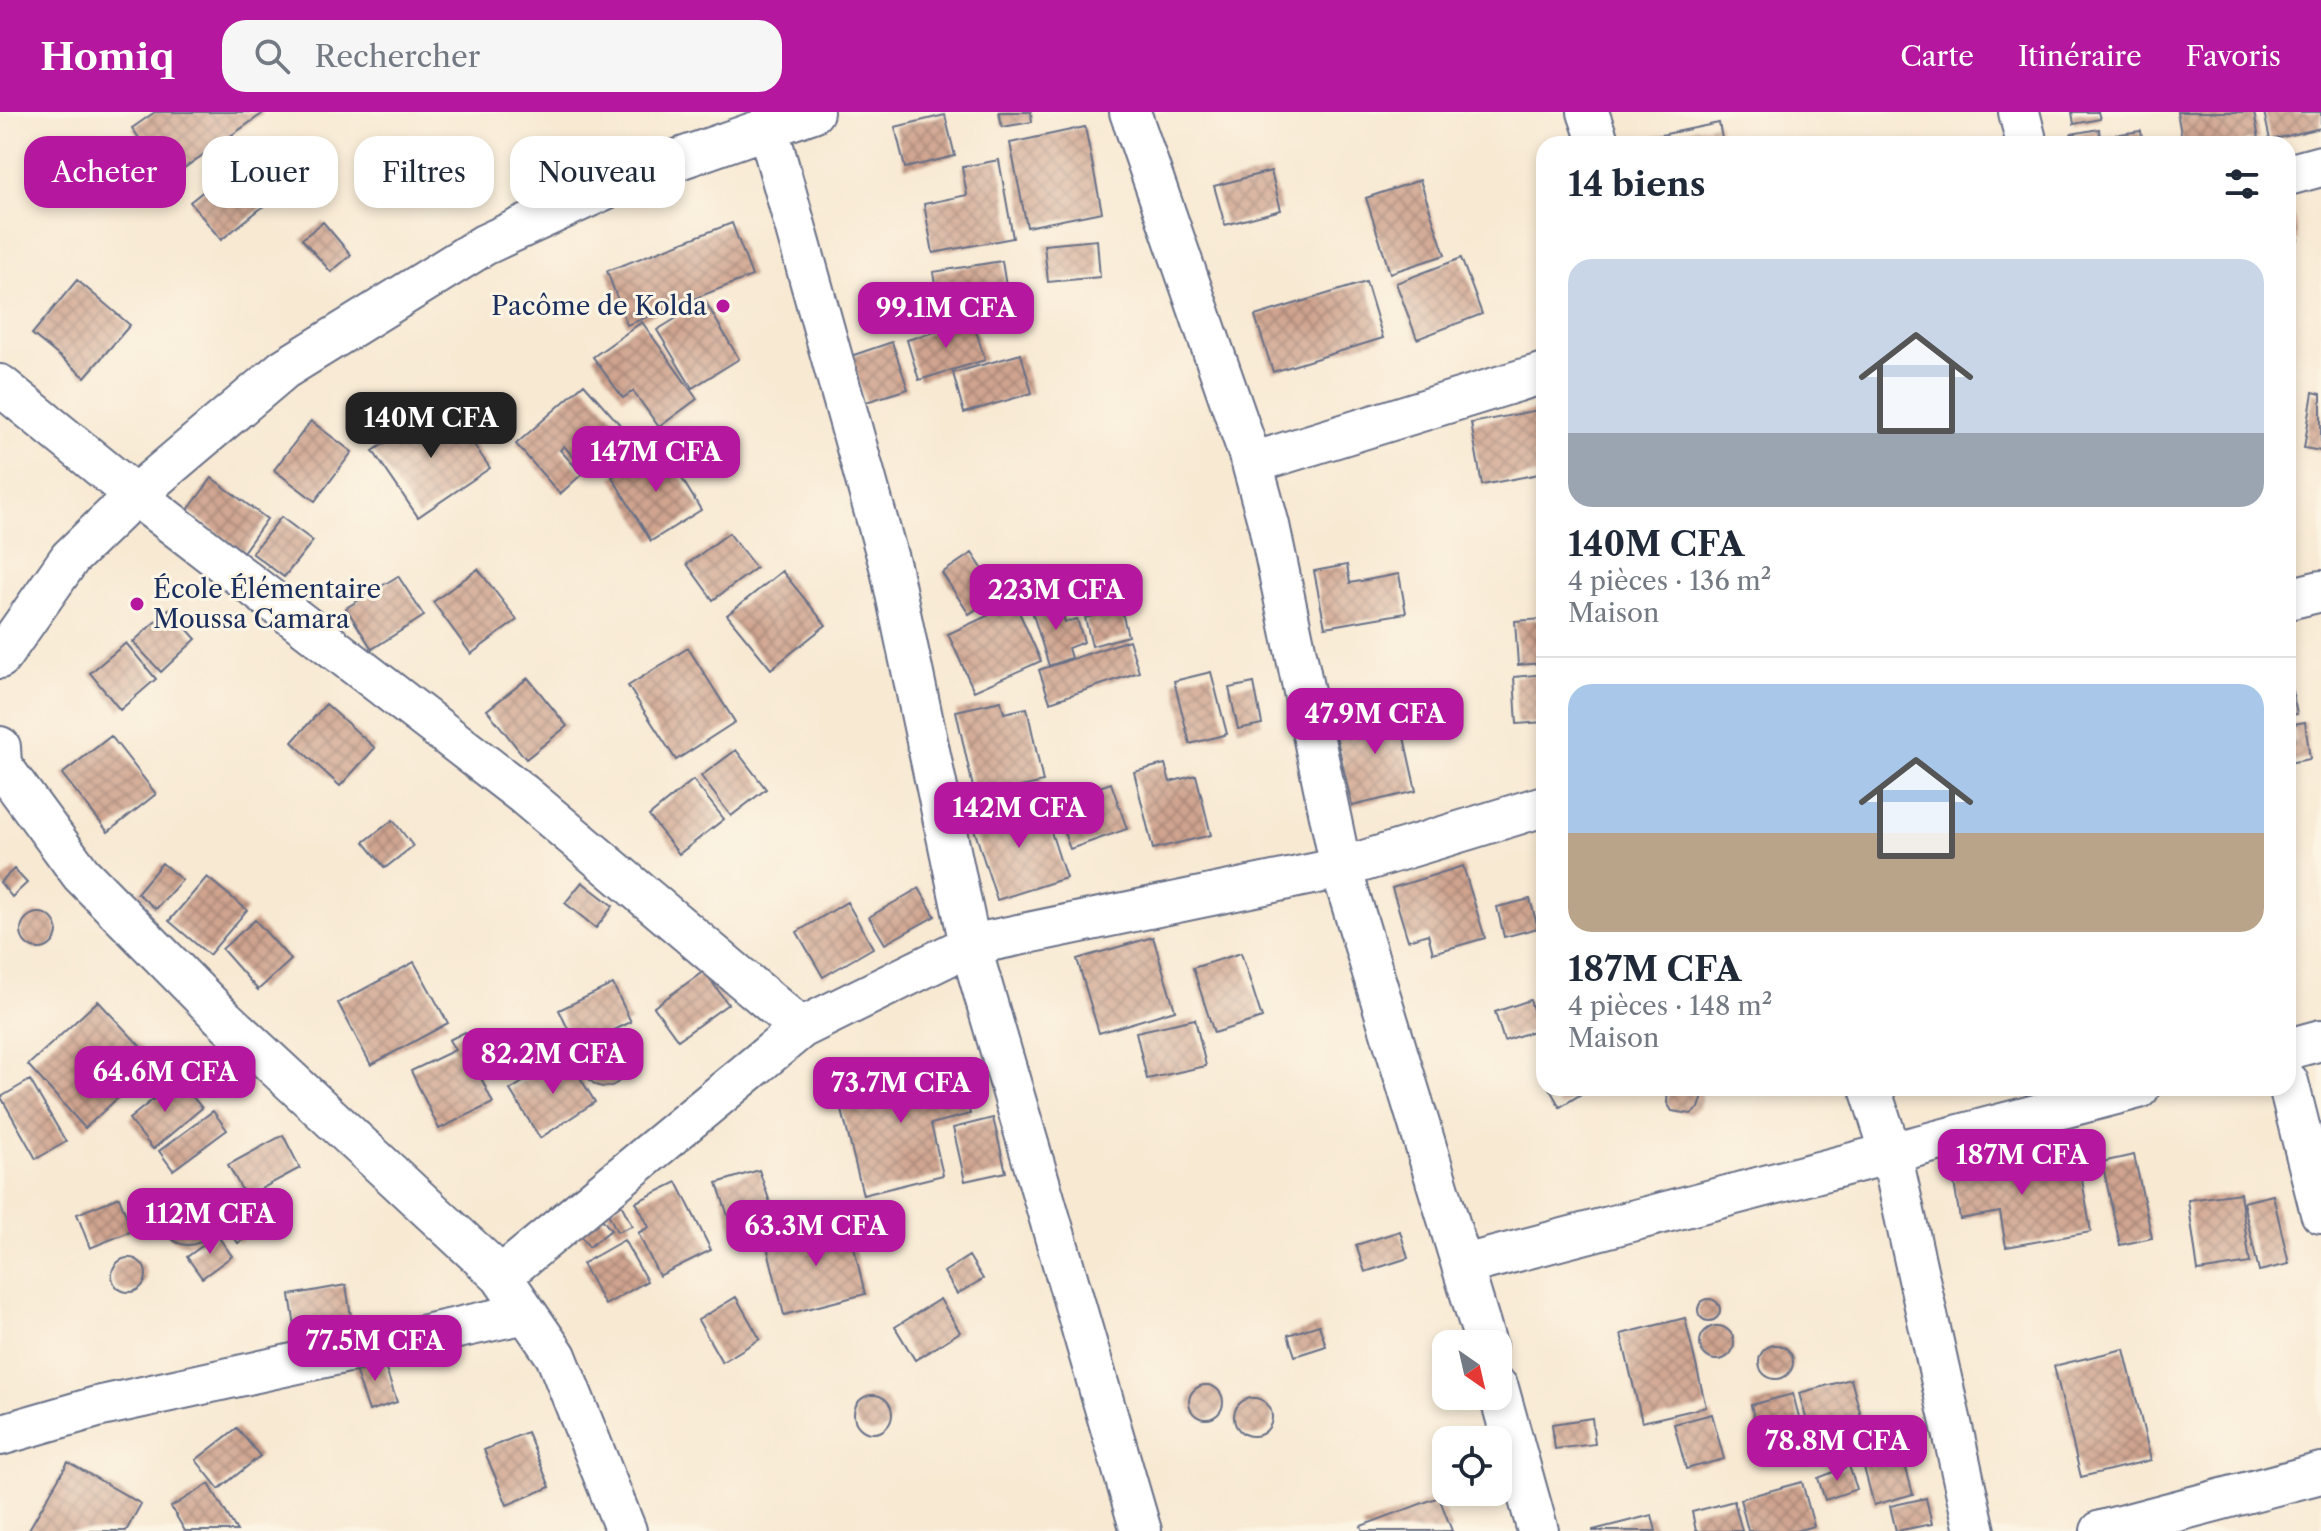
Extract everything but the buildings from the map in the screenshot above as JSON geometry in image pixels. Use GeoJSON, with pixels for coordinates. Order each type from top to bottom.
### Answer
{"type":"FeatureCollection","features":[{"type":"Feature","properties":{"kind":"street"},"geometry":{"type":"LineString","coordinates":[[0,658],[70,558],[135,495],[284,369],[484,245],[642,172],[767,125],[813,112]]}},
{"type":"Feature","properties":{"kind":"street"},"geometry":{"type":"LineString","coordinates":[[1130,112],[1252,463],[1269,525],[1341,868],[1482,1330]]}},
{"type":"Feature","properties":{"kind":"street"},"geometry":{"type":"LineString","coordinates":[[1588,112],[1596,136]]}},
{"type":"Feature","properties":{"kind":"street"},"geometry":{"type":"LineString","coordinates":[[2019,112],[2025,136]]}},
{"type":"Feature","properties":{"kind":"street"},"geometry":{"type":"LineString","coordinates":[[767,125],[891,570],[970,945],[1141,1531]]}},
{"type":"Feature","properties":{"kind":"street"},"geometry":{"type":"LineString","coordinates":[[2296,173],[2321,166]]}},
{"type":"Feature","properties":{"kind":"street"},"geometry":{"type":"LineString","coordinates":[[1252,463],[1536,375]]}},
{"type":"Feature","properties":{"kind":"street"},"geometry":{"type":"LineString","coordinates":[[0,385],[135,495],[523,794],[801,1028]]}},
{"type":"Feature","properties":{"kind":"street"},"geometry":{"type":"LineString","coordinates":[[2296,597],[2321,591]]}},
{"type":"Feature","properties":{"kind":"street"},"geometry":{"type":"LineString","coordinates":[[0,747],[1,765],[81,874],[222,1017],[501,1276],[556,1356],[626,1531]]}},
{"type":"Feature","properties":{"kind":"street"},"geometry":{"type":"LineString","coordinates":[[501,1276],[801,1028],[970,945],[1341,868],[1536,808]]}},
{"type":"Feature","properties":{"kind":"street"},"geometry":{"type":"LineString","coordinates":[[2296,1047],[2321,1040]]}},
{"type":"Feature","properties":{"kind":"street"},"geometry":{"type":"LineString","coordinates":[[1873,1096],[1891,1153],[1975,1531]]}},
{"type":"Feature","properties":{"kind":"street"},"geometry":{"type":"LineString","coordinates":[[1464,1265],[2108,1096]]}},
{"type":"Feature","properties":{"kind":"street"},"geometry":{"type":"LineString","coordinates":[[2292,1096],[2321,1213]]}},
{"type":"Feature","properties":{"kind":"street"},"geometry":{"type":"LineString","coordinates":[[0,1435],[97,1407],[526,1313]]}},
{"type":"Feature","properties":{"kind":"street"},"geometry":{"type":"LineString","coordinates":[[1504,1410],[1538,1531]]}},
{"type":"Feature","properties":{"kind":"street"},"geometry":{"type":"LineString","coordinates":[[2101,1531],[2321,1473]]}},
{"type":"Feature","properties":{"kind":"place","name":"Pacôme de Kolda"},"geometry":{"type":"Point","coordinates":[723,306]}},
{"type":"Feature","properties":{"kind":"place","name":"École Élémentaire Moussa Camara"},"geometry":{"type":"Point","coordinates":[137,604]}}]}
